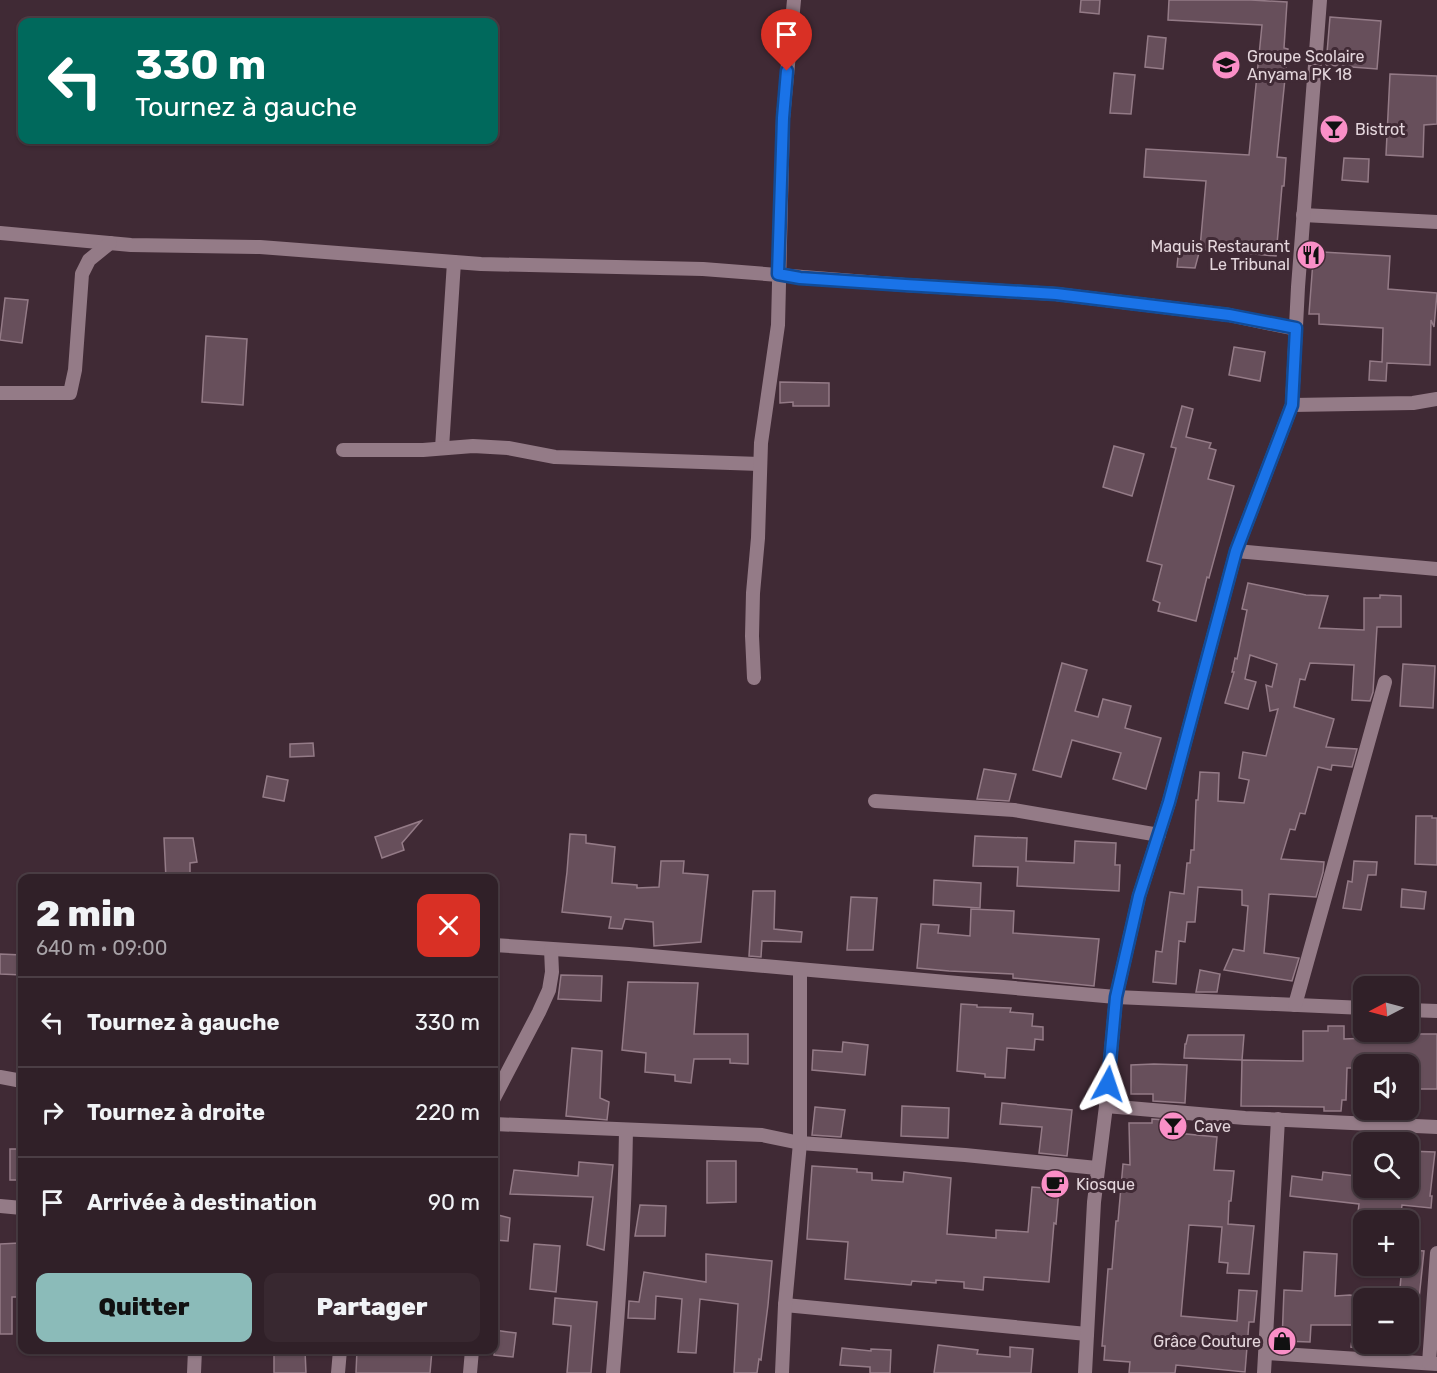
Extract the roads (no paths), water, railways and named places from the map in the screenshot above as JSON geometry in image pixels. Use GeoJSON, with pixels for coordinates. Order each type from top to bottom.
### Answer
{"type":"FeatureCollection","features":[{"type":"Feature","properties":{"kind":"street"},"geometry":{"type":"LineString","coordinates":[[754,678],[752,636],[761,443],[778,325],[783,118],[794,0]]}},
{"type":"Feature","properties":{"kind":"street"},"geometry":{"type":"LineString","coordinates":[[1084,1373],[1094,1202],[1116,997],[1139,896],[1172,790],[1236,551],[1292,405],[1298,287],[1320,0]]}},
{"type":"Feature","properties":{"kind":"street"},"geometry":{"type":"LineString","coordinates":[[1303,215],[1437,222]]}},
{"type":"Feature","properties":{"kind":"street"},"geometry":{"type":"LineString","coordinates":[[0,233],[131,245],[260,247],[481,264],[703,269],[778,274],[800,278],[1056,294],[1229,315],[1296,328]]}},
{"type":"Feature","properties":{"kind":"street"},"geometry":{"type":"LineString","coordinates":[[0,393],[70,393],[75,370],[82,274],[89,260],[110,243]]}},
{"type":"Feature","properties":{"kind":"street"},"geometry":{"type":"LineString","coordinates":[[442,448],[454,262]]}},
{"type":"Feature","properties":{"kind":"street"},"geometry":{"type":"LineString","coordinates":[[1292,405],[1413,403],[1437,399]]}},
{"type":"Feature","properties":{"kind":"street"},"geometry":{"type":"LineString","coordinates":[[343,450],[423,450],[473,446],[508,448],[555,457],[760,464]]}},
{"type":"Feature","properties":{"kind":"street"},"geometry":{"type":"LineString","coordinates":[[1236,551],[1437,568]]}},
{"type":"Feature","properties":{"kind":"street"},"geometry":{"type":"LineString","coordinates":[[1295,1005],[1385,682]]}},
{"type":"Feature","properties":{"kind":"street"},"geometry":{"type":"LineString","coordinates":[[875,801],[1014,810],[1159,835]]}},
{"type":"Feature","properties":{"kind":"street"},"geometry":{"type":"LineString","coordinates":[[498,945],[1116,997],[1353,1008]]}},
{"type":"Feature","properties":{"kind":"street"},"geometry":{"type":"LineString","coordinates":[[498,1090],[549,990],[552,972],[551,949]]}},
{"type":"Feature","properties":{"kind":"street"},"geometry":{"type":"LineString","coordinates":[[782,1373],[785,1305],[800,1143],[800,970]]}},
{"type":"Feature","properties":{"kind":"street"},"geometry":{"type":"LineString","coordinates":[[1419,1010],[1437,1011]]}},
{"type":"Feature","properties":{"kind":"street"},"geometry":{"type":"LineString","coordinates":[[0,1077],[18,1080]]}},
{"type":"Feature","properties":{"kind":"street"},"geometry":{"type":"LineString","coordinates":[[1106,1106],[1214,1116],[1437,1127]]}},
{"type":"Feature","properties":{"kind":"street"},"geometry":{"type":"LineString","coordinates":[[1264,1373],[1278,1119]]}},
{"type":"Feature","properties":{"kind":"street"},"geometry":{"type":"LineString","coordinates":[[498,1124],[762,1135],[800,1143],[965,1155],[1097,1168]]}},
{"type":"Feature","properties":{"kind":"street"},"geometry":{"type":"LineString","coordinates":[[613,1373],[619,1307],[626,1130]]}},
{"type":"Feature","properties":{"kind":"street"},"geometry":{"type":"LineString","coordinates":[[0,1206],[18,1208]]}},
{"type":"Feature","properties":{"kind":"street"},"geometry":{"type":"LineString","coordinates":[[1266,1353],[1433,1364],[1437,1253]]}},
{"type":"Feature","properties":{"kind":"street"},"geometry":{"type":"LineString","coordinates":[[785,1305],[1087,1334]]}},
{"type":"Feature","properties":{"kind":"street"},"geometry":{"type":"LineString","coordinates":[[194,1373],[195,1354]]}},
{"type":"Feature","properties":{"kind":"street"},"geometry":{"type":"LineString","coordinates":[[338,1373],[340,1354]]}},
{"type":"Feature","properties":{"kind":"street"},"geometry":{"type":"LineString","coordinates":[[470,1373],[472,1354]]}},
{"type":"Feature","properties":{"kind":"place","name":"Groupe Scolaire Anyama PK 18"},"geometry":{"type":"Point","coordinates":[1226,65]}},
{"type":"Feature","properties":{"kind":"place","name":"Bistrot"},"geometry":{"type":"Point","coordinates":[1334,129]}},
{"type":"Feature","properties":{"kind":"place","name":"Maquis Restaurant Le Tribunal"},"geometry":{"type":"Point","coordinates":[1311,255]}},
{"type":"Feature","properties":{"kind":"place","name":"Cave"},"geometry":{"type":"Point","coordinates":[1173,1126]}},
{"type":"Feature","properties":{"kind":"place","name":"Kiosque"},"geometry":{"type":"Point","coordinates":[1055,1184]}},
{"type":"Feature","properties":{"kind":"place","name":"Grâce Couture"},"geometry":{"type":"Point","coordinates":[1282,1341]}}]}
